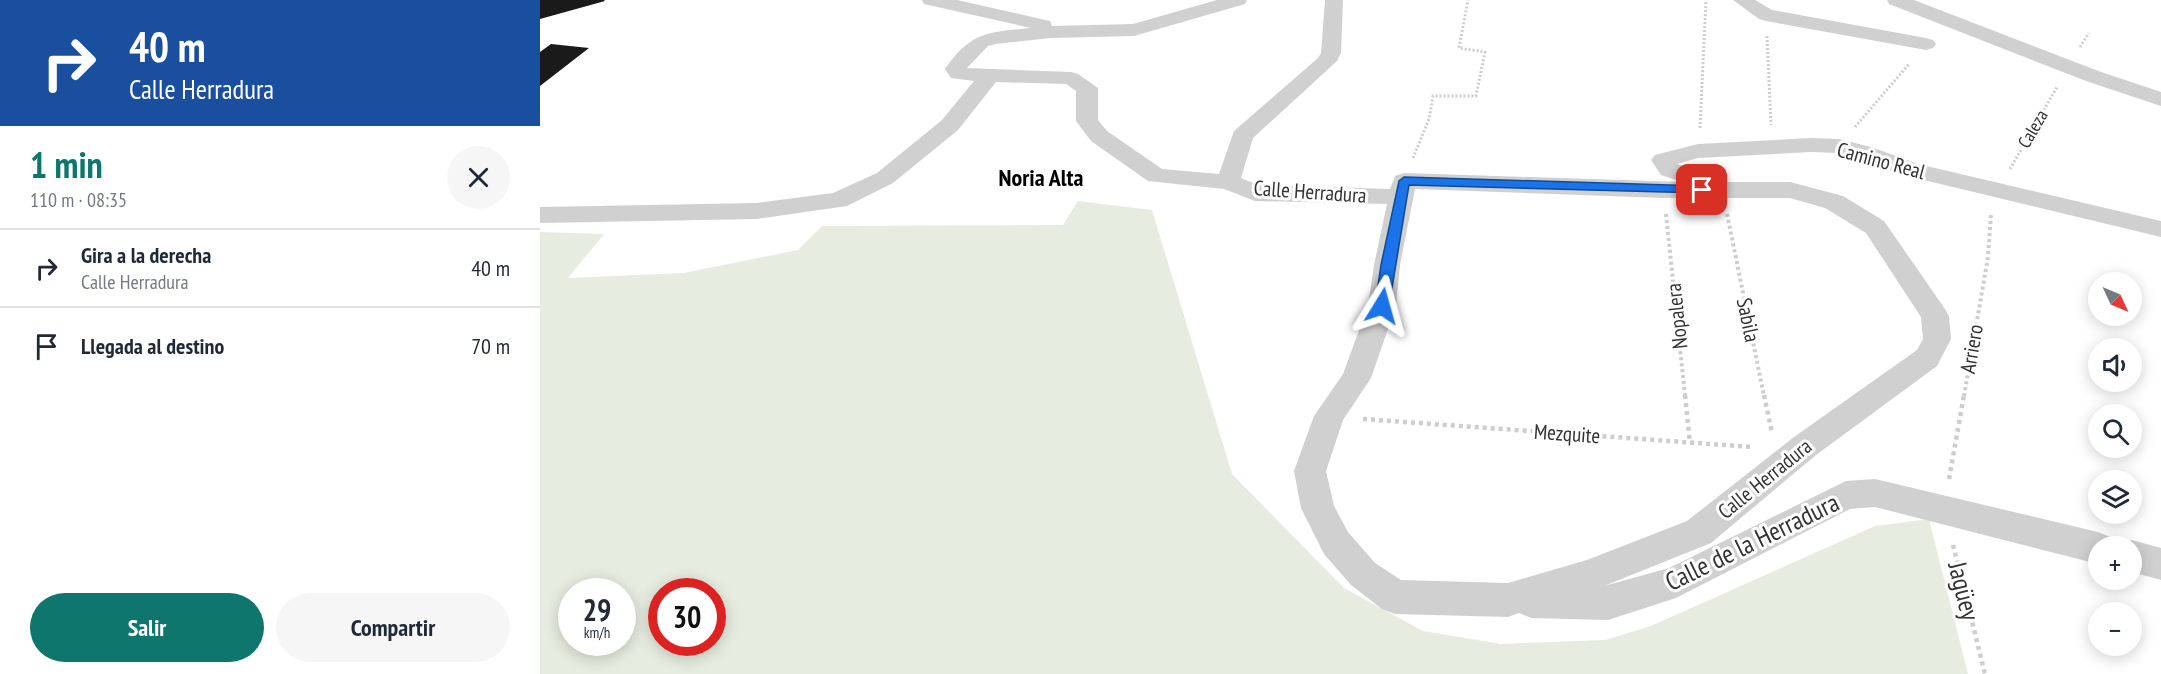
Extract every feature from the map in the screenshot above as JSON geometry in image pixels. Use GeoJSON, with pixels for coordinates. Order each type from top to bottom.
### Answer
{"type":"FeatureCollection","features":[{"type":"Feature","properties":{"kind":"street"},"geometry":{"type":"LineString","coordinates":[[931,0],[1072,31]]}},
{"type":"Feature","properties":{"kind":"street"},"geometry":{"type":"LineString","coordinates":[[1198,0],[1233,1]]}},
{"type":"Feature","properties":{"kind":"street","name":"Calle Herradura"},"geometry":{"type":"LineString","coordinates":[[1334,0],[1331,53],[1327,61],[1242,136],[1228,182],[1255,193],[1403,189],[1790,190],[1834,202],[1875,227],[1935,316],[1937,339],[1927,358],[1790,447],[1699,532],[1588,576],[1508,600],[1395,597],[1363,574],[1336,543],[1318,508],[1310,471],[1329,417],[1356,378],[1382,306],[1403,189]]}},
{"type":"Feature","properties":{"kind":"street"},"geometry":{"type":"LineString","coordinates":[[1742,0],[1766,15],[1926,44]]}},
{"type":"Feature","properties":{"kind":"street"},"geometry":{"type":"LineString","coordinates":[[1896,0],[1954,20],[2068,67],[2161,99]]}},
{"type":"Feature","properties":{"kind":"street"},"geometry":{"type":"LineString","coordinates":[[1228,182],[1156,176],[1099,136],[1087,120],[1087,88],[1071,78],[958,74],[956,69],[981,42],[993,38],[1072,31],[1134,30],[1233,1]]}},
{"type":"Feature","properties":{"kind":"street"},"geometry":{"type":"LineString","coordinates":[[540,215],[756,211],[838,200],[885,178],[950,125],[991,74]]}},
{"type":"Feature","properties":{"kind":"street","name":"Camino Real"},"geometry":{"type":"LineString","coordinates":[[1790,190],[1786,183],[1772,176],[1688,176],[1669,170],[1663,160],[1698,151],[1839,146],[1863,152],[1911,170],[2161,229]]}},
{"type":"Feature","properties":{"kind":"street","name":"Calle de la Herradura"},"geometry":{"type":"LineString","coordinates":[[1508,600],[1608,603],[1676,582],[1846,495],[1875,494],[2088,545]]}},
{"type":"Feature","properties":{"kind":"street"},"geometry":{"type":"LineString","coordinates":[[2142,559],[2161,564]]}},
{"type":"Feature","properties":{"kind":"path"},"geometry":{"type":"LineString","coordinates":[[1403,189],[1429,119],[1433,96],[1476,96],[1485,52],[1459,48],[1468,0]]}},
{"type":"Feature","properties":{"kind":"path"},"geometry":{"type":"LineString","coordinates":[[1698,151],[1707,0]]}},
{"type":"Feature","properties":{"kind":"path"},"geometry":{"type":"LineString","coordinates":[[1766,15],[1772,147]]}},
{"type":"Feature","properties":{"kind":"path"},"geometry":{"type":"LineString","coordinates":[[1839,146],[1926,44]]}},
{"type":"Feature","properties":{"kind":"path","name":"Caleza"},"geometry":{"type":"LineString","coordinates":[[1995,190],[2068,67]]}},
{"type":"Feature","properties":{"kind":"path","name":"Nopalera"},"geometry":{"type":"LineString","coordinates":[[1664,190],[1690,443]]}},
{"type":"Feature","properties":{"kind":"path","name":"Sabila"},"geometry":{"type":"LineString","coordinates":[[1722,190],[1790,447]]}},
{"type":"Feature","properties":{"kind":"path","name":"Arriero"},"geometry":{"type":"LineString","coordinates":[[1943,509],[1988,257],[1995,190]]}},
{"type":"Feature","properties":{"kind":"path","name":"Mezquite"},"geometry":{"type":"LineString","coordinates":[[1329,417],[1690,443],[1790,447]]}},
{"type":"Feature","properties":{"kind":"path","name":"Jagüey"},"geometry":{"type":"LineString","coordinates":[[1943,509],[1985,674]]}},
{"type":"Feature","properties":{"kind":"shaded area"},"geometry":{"type":"Polygon","coordinates":[[[1078,201],[1152,210],[1232,474],[1344,588],[1423,631],[1501,644],[1605,640],[1651,626],[1875,526],[1929,519],[1968,674],[540,674],[540,232],[604,234],[568,278],[684,273],[798,250],[822,226],[1063,225],[1078,201]]]}},
{"type":"Feature","properties":{"kind":"building"},"geometry":{"type":"Polygon","coordinates":[[[540,0],[604,0],[605,1],[540,19],[540,0]]]}},
{"type":"Feature","properties":{"kind":"building"},"geometry":{"type":"Polygon","coordinates":[[[551,44],[589,48],[540,86],[540,52],[551,44]]]}},
{"type":"Feature","properties":{"kind":"district","name":"Noria Alta"},"geometry":{"type":"Point","coordinates":[1041,178]}},
{"type":"Feature","properties":{"kind":"route"},"geometry":{"type":"LineString","coordinates":[[1382,306],[1387,265],[1404,181],[1702,190]]}}]}
